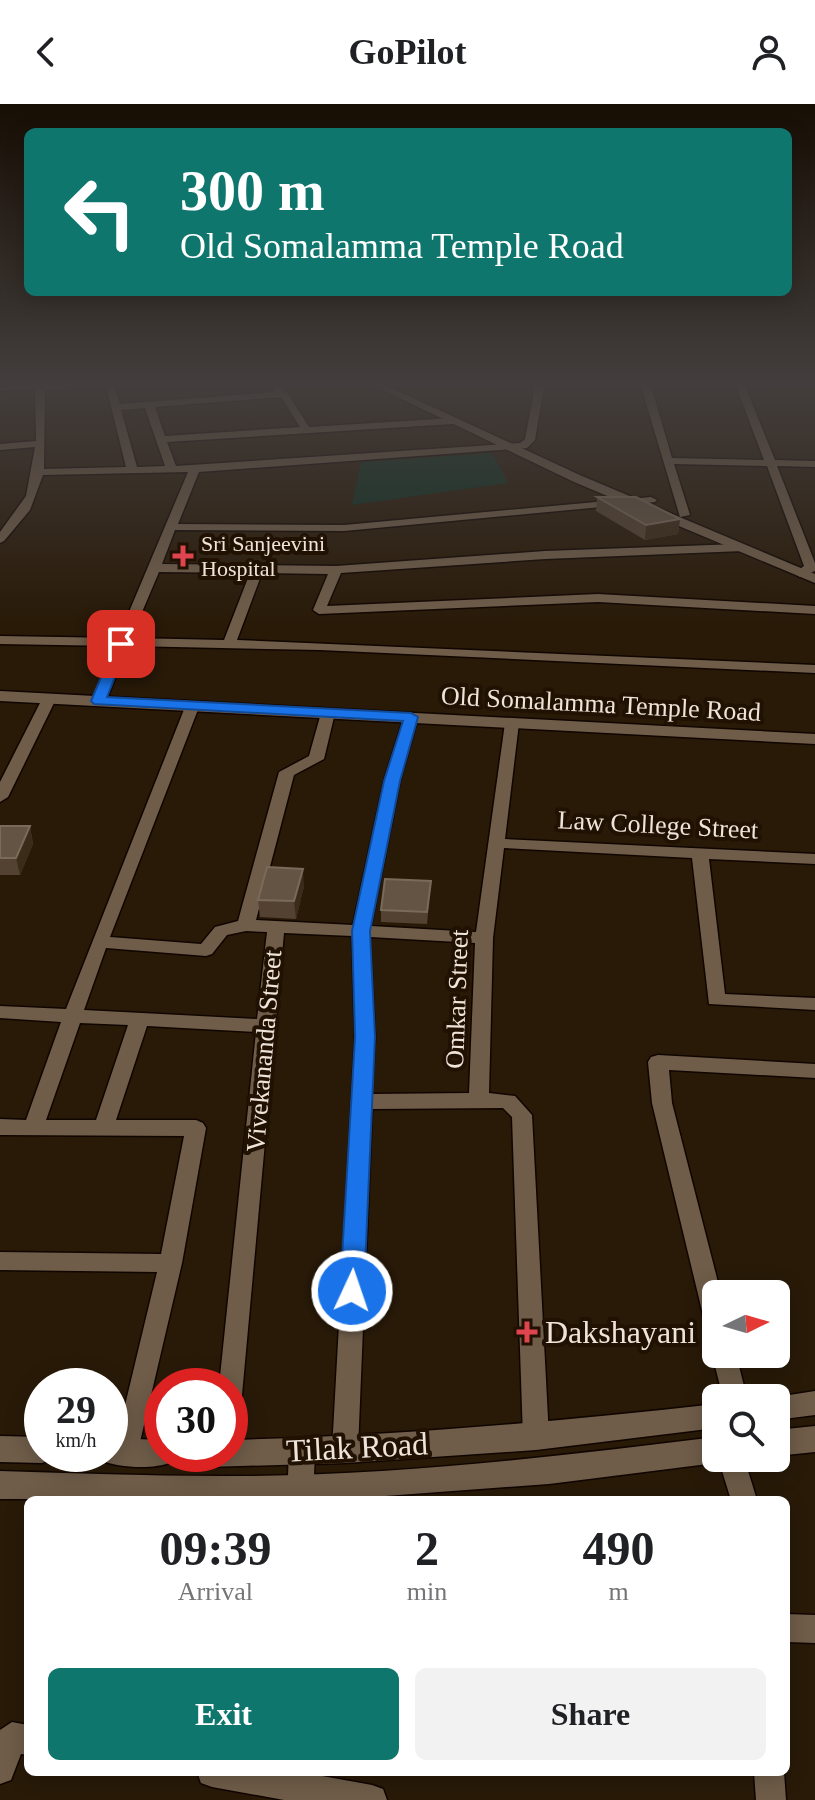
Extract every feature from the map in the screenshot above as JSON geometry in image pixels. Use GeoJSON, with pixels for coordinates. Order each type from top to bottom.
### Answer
{"type":"FeatureCollection","features":[{"type":"Feature","properties":{"kind":"main road"},"geometry":{"type":"LineString","coordinates":[[550,465],[739,548],[810,572]]}},
{"type":"Feature","properties":{"kind":"main road"},"geometry":{"type":"LineString","coordinates":[[568,465],[810,572]]}},
{"type":"Feature","properties":{"kind":"main road","name":"Old Somalamma Temple Road"},"geometry":{"type":"LineString","coordinates":[[0,696],[815,739]]}},
{"type":"Feature","properties":{"kind":"main road"},"geometry":{"type":"LineString","coordinates":[[790,1406],[815,1403]]}},
{"type":"Feature","properties":{"kind":"main road","name":"Tilak Road"},"geometry":{"type":"LineString","coordinates":[[248,1453],[536,1437],[702,1418]]}},
{"type":"Feature","properties":{"kind":"main road"},"geometry":{"type":"LineString","coordinates":[[790,1442],[815,1439]]}},
{"type":"Feature","properties":{"kind":"main road"},"geometry":{"type":"LineString","coordinates":[[0,1449],[24,1450]]}},
{"type":"Feature","properties":{"kind":"main road","name":"Tilak Road"},"geometry":{"type":"LineString","coordinates":[[0,1485],[300,1493],[549,1471],[702,1452]]}},
{"type":"Feature","properties":{"kind":"street"},"geometry":{"type":"LineString","coordinates":[[0,539],[27,507],[39,465]]}},
{"type":"Feature","properties":{"kind":"street"},"geometry":{"type":"LineString","coordinates":[[38,472],[255,465]]}},
{"type":"Feature","properties":{"kind":"street"},"geometry":{"type":"LineString","coordinates":[[670,465],[684,515]]}},
{"type":"Feature","properties":{"kind":"street"},"geometry":{"type":"LineString","coordinates":[[770,465],[810,572]]}},
{"type":"Feature","properties":{"kind":"street"},"geometry":{"type":"LineString","coordinates":[[99,701],[195,469]]}},
{"type":"Feature","properties":{"kind":"street"},"geometry":{"type":"LineString","coordinates":[[171,527],[344,528],[651,500]]}},
{"type":"Feature","properties":{"kind":"street"},"geometry":{"type":"LineString","coordinates":[[154,568],[336,570],[545,555],[739,548]]}},
{"type":"Feature","properties":{"kind":"street"},"geometry":{"type":"LineString","coordinates":[[229,645],[257,570]]}},
{"type":"Feature","properties":{"kind":"street"},"geometry":{"type":"LineString","coordinates":[[336,570],[319,610],[598,598],[815,610]]}},
{"type":"Feature","properties":{"kind":"street"},"geometry":{"type":"LineString","coordinates":[[0,640],[532,654],[815,669]]}},
{"type":"Feature","properties":{"kind":"street"},"geometry":{"type":"LineString","coordinates":[[0,797],[7,770],[49,699]]}},
{"type":"Feature","properties":{"kind":"street"},"geometry":{"type":"LineString","coordinates":[[33,1128],[99,942],[192,707]]}},
{"type":"Feature","properties":{"kind":"street","name":"Vivekananda Street"},"geometry":{"type":"LineString","coordinates":[[233,1368],[276,926],[246,925],[287,772],[316,759],[328,713]]}},
{"type":"Feature","properties":{"kind":"street"},"geometry":{"type":"LineString","coordinates":[[345,1450],[365,1037],[361,931],[392,781],[411,717]]}},
{"type":"Feature","properties":{"kind":"street","name":"Omkar Street"},"geometry":{"type":"LineString","coordinates":[[512,723],[484,938],[479,1100],[508,1101],[522,1115],[536,1437]]}},
{"type":"Feature","properties":{"kind":"street","name":"Law College Street"},"geometry":{"type":"LineString","coordinates":[[497,843],[815,859]]}},
{"type":"Feature","properties":{"kind":"street"},"geometry":{"type":"LineString","coordinates":[[700,853],[716,1000],[815,1004]]}},
{"type":"Feature","properties":{"kind":"street"},"geometry":{"type":"LineString","coordinates":[[99,942],[206,950],[221,931],[246,925]]}},
{"type":"Feature","properties":{"kind":"street"},"geometry":{"type":"LineString","coordinates":[[276,926],[484,938]]}},
{"type":"Feature","properties":{"kind":"street"},"geometry":{"type":"LineString","coordinates":[[0,1012],[267,1026]]}},
{"type":"Feature","properties":{"kind":"street"},"geometry":{"type":"LineString","coordinates":[[104,1126],[139,1020]]}},
{"type":"Feature","properties":{"kind":"street"},"geometry":{"type":"LineString","coordinates":[[706,1280],[662,1103],[658,1062],[815,1071]]}},
{"type":"Feature","properties":{"kind":"street"},"geometry":{"type":"LineString","coordinates":[[360,1102],[479,1100]]}},
{"type":"Feature","properties":{"kind":"street"},"geometry":{"type":"LineString","coordinates":[[0,1127],[196,1128],[171,1263],[128,1416]]}},
{"type":"Feature","properties":{"kind":"street"},"geometry":{"type":"LineString","coordinates":[[0,1261],[171,1263]]}},
{"type":"Feature","properties":{"kind":"street"},"geometry":{"type":"LineString","coordinates":[[300,1493],[302,1451]]}},
{"type":"Feature","properties":{"kind":"street"},"geometry":{"type":"LineString","coordinates":[[735,1472],[743,1496]]}},
{"type":"Feature","properties":{"kind":"street"},"geometry":{"type":"LineString","coordinates":[[790,1628],[815,1629]]}},
{"type":"Feature","properties":{"kind":"street"},"geometry":{"type":"LineString","coordinates":[[0,1769],[12,1737],[24,1739]]}},
{"type":"Feature","properties":{"kind":"street"},"geometry":{"type":"LineString","coordinates":[[229,1776],[268,1785],[372,1800]]}},
{"type":"Feature","properties":{"kind":"street"},"geometry":{"type":"LineString","coordinates":[[769,1776],[771,1800]]}},
{"type":"Feature","properties":{"kind":"green space"},"geometry":{"type":"Polygon","coordinates":[[[360,465],[498,465],[508,483],[352,505],[360,465]]]}},
{"type":"Feature","properties":{"kind":"building"},"geometry":{"type":"Polygon","coordinates":[[[597,497],[636,497],[680,519],[646,525],[597,497]]]}},
{"type":"Feature","properties":{"kind":"building"},"geometry":{"type":"Polygon","coordinates":[[[0,826],[30,826],[16,858],[0,858],[0,826]]]}},
{"type":"Feature","properties":{"kind":"building"},"geometry":{"type":"Polygon","coordinates":[[[267,867],[303,869],[294,901],[258,900],[267,867]]]}},
{"type":"Feature","properties":{"kind":"building"},"geometry":{"type":"Polygon","coordinates":[[[385,879],[431,881],[427,912],[381,910],[385,879]]]}},
{"type":"Feature","properties":{"kind":"place","name":"Sri Sanjeevini Hospital"},"geometry":{"type":"Point","coordinates":[183,556]}},
{"type":"Feature","properties":{"kind":"place","name":"Dakshayani"},"geometry":{"type":"Point","coordinates":[527,1332]}},
{"type":"Feature","properties":{"kind":"route"},"geometry":{"type":"LineString","coordinates":[[121,644],[99,701],[411,717],[392,781],[361,931],[365,1037],[352,1291]]}}]}
